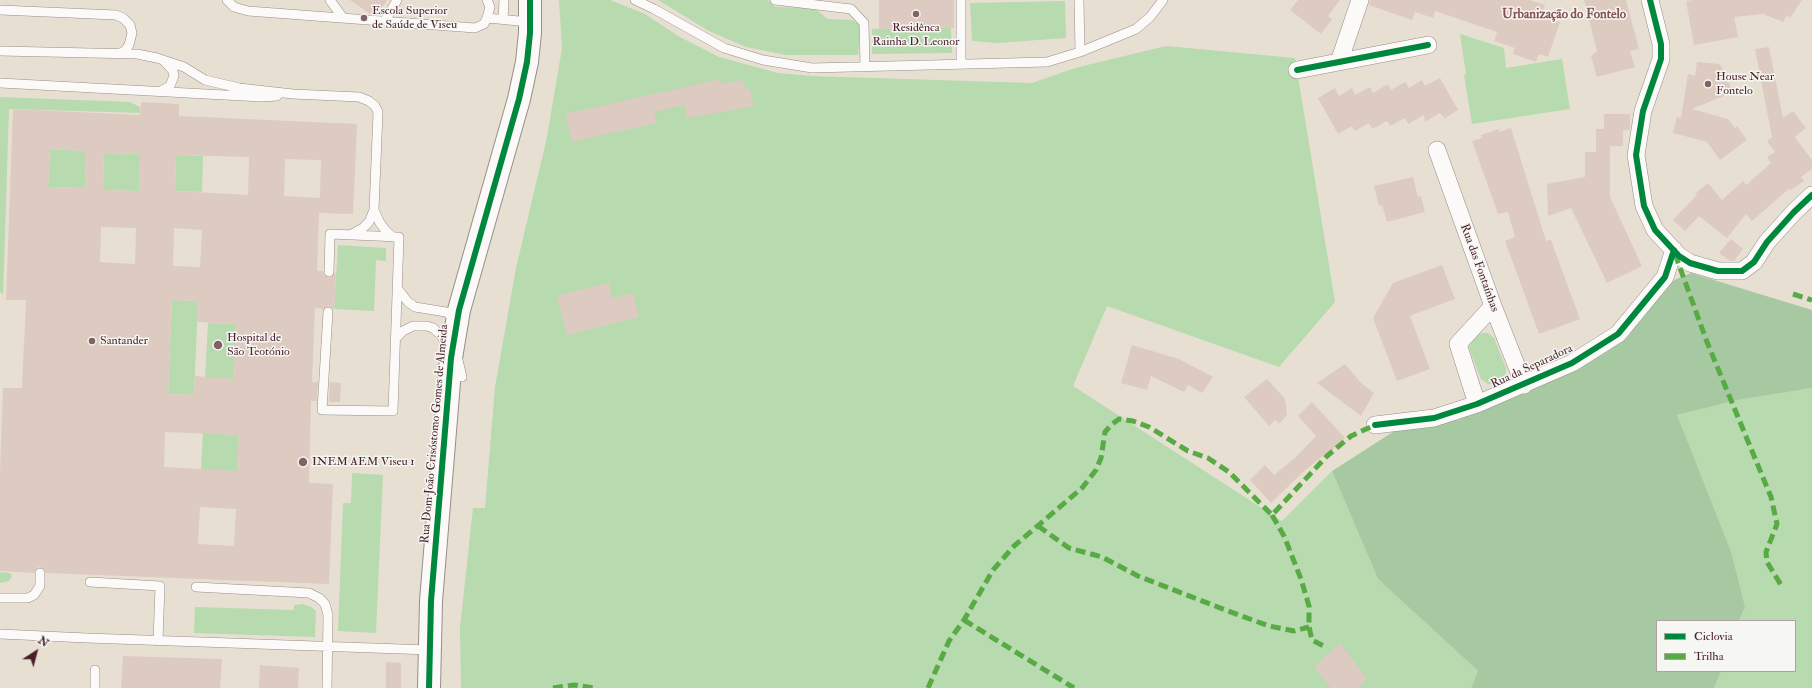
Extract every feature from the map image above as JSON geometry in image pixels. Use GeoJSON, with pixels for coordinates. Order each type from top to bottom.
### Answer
{"type":"FeatureCollection","features":[{"type":"Feature","properties":{"kind":"street","name":"Rua Dom João Crisóstomo Gomes de Almeida"},"geometry":{"type":"LineString","coordinates":[[429,688],[431,601],[451,358],[463,294],[527,62],[530,33],[530,0]]}},
{"type":"Feature","properties":{"kind":"street","name":"Rua Dom João Crisóstomo Gomes de Almeida"},"geometry":{"type":"LineString","coordinates":[[443,688],[447,580],[462,377],[470,321],[478,285],[536,84],[544,25],[544,0]]}},
{"type":"Feature","properties":{"kind":"street"},"geometry":{"type":"LineString","coordinates":[[1339,62],[1360,0]]}},
{"type":"Feature","properties":{"kind":"street"},"geometry":{"type":"LineString","coordinates":[[1650,0],[1661,44],[1661,59],[1643,111],[1636,155],[1644,206],[1655,230],[1679,256],[1701,267],[1718,271],[1742,271],[1754,262],[1767,242],[1789,217],[1812,195]]}},
{"type":"Feature","properties":{"kind":"street"},"geometry":{"type":"LineString","coordinates":[[1297,70],[1428,45]]}},
{"type":"Feature","properties":{"kind":"street","name":"Rua das Fontaínhas"},"geometry":{"type":"LineString","coordinates":[[1437,150],[1493,306],[1524,385]]}},
{"type":"Feature","properties":{"kind":"street","name":"Rua da Separadora"},"geometry":{"type":"LineString","coordinates":[[1375,424],[1434,418],[1477,404],[1572,363],[1618,334],[1665,277],[1674,250]]}},
{"type":"Feature","properties":{"kind":"street"},"geometry":{"type":"LineString","coordinates":[[1477,404],[1458,344],[1493,306]]}},
{"type":"Feature","properties":{"kind":"lane"},"geometry":{"type":"LineString","coordinates":[[228,0],[234,7],[248,11],[476,28],[484,24],[488,18],[490,7],[488,0]]}},
{"type":"Feature","properties":{"kind":"lane"},"geometry":{"type":"LineString","coordinates":[[330,0],[343,18]]}},
{"type":"Feature","properties":{"kind":"lane"},"geometry":{"type":"LineString","coordinates":[[385,21],[397,0]]}},
{"type":"Feature","properties":{"kind":"lane"},"geometry":{"type":"LineString","coordinates":[[503,20],[504,0]]}},
{"type":"Feature","properties":{"kind":"lane"},"geometry":{"type":"LineString","coordinates":[[635,0],[724,48],[763,60],[812,68],[1047,62],[1080,52],[1136,29],[1150,17],[1163,0]]}},
{"type":"Feature","properties":{"kind":"lane"},"geometry":{"type":"LineString","coordinates":[[775,0],[851,9],[864,23],[865,67]]}},
{"type":"Feature","properties":{"kind":"lane"},"geometry":{"type":"LineString","coordinates":[[961,0],[961,64]]}},
{"type":"Feature","properties":{"kind":"lane"},"geometry":{"type":"LineString","coordinates":[[1079,0],[1080,52]]}},
{"type":"Feature","properties":{"kind":"lane"},"geometry":{"type":"LineString","coordinates":[[0,10],[116,15],[123,18],[130,25],[132,33],[129,45],[125,50],[117,54]]}},
{"type":"Feature","properties":{"kind":"lane"},"geometry":{"type":"LineString","coordinates":[[488,18],[530,22]]}},
{"type":"Feature","properties":{"kind":"lane"},"geometry":{"type":"LineString","coordinates":[[0,51],[137,54],[157,58],[184,67],[205,80],[239,88],[293,94],[359,97],[369,101],[375,106],[378,112],[374,210],[363,228],[350,235]]}},
{"type":"Feature","properties":{"kind":"lane"},"geometry":{"type":"LineString","coordinates":[[157,58],[169,66],[174,76],[170,86],[161,91]]}},
{"type":"Feature","properties":{"kind":"lane"},"geometry":{"type":"LineString","coordinates":[[0,83],[262,97],[293,94]]}},
{"type":"Feature","properties":{"kind":"lane"},"geometry":{"type":"LineString","coordinates":[[374,210],[383,227],[393,237]]}},
{"type":"Feature","properties":{"kind":"lane"},"geometry":{"type":"LineString","coordinates":[[328,272],[330,234],[399,237],[394,411],[322,410],[328,312]]}},
{"type":"Feature","properties":{"kind":"lane"},"geometry":{"type":"LineString","coordinates":[[397,288],[408,302],[415,307],[446,312],[460,324],[461,330],[457,355],[462,377]]}},
{"type":"Feature","properties":{"kind":"lane"},"geometry":{"type":"LineString","coordinates":[[438,310],[453,302],[463,294]]}},
{"type":"Feature","properties":{"kind":"lane"},"geometry":{"type":"LineString","coordinates":[[395,338],[402,331],[413,326],[427,326],[441,335],[447,344],[451,358]]}},
{"type":"Feature","properties":{"kind":"lane"},"geometry":{"type":"LineString","coordinates":[[0,598],[28,598],[34,595],[40,586],[40,573]]}},
{"type":"Feature","properties":{"kind":"lane"},"geometry":{"type":"LineString","coordinates":[[90,582],[160,586],[158,641]]}},
{"type":"Feature","properties":{"kind":"lane"},"geometry":{"type":"LineString","coordinates":[[196,588],[309,593],[319,598],[325,604],[328,615],[327,688]]}},
{"type":"Feature","properties":{"kind":"lane"},"geometry":{"type":"LineString","coordinates":[[0,634],[430,650]]}},
{"type":"Feature","properties":{"kind":"lane"},"geometry":{"type":"LineString","coordinates":[[95,670],[95,688]]}},
{"type":"Feature","properties":{"kind":"green space"},"geometry":{"type":"Polygon","coordinates":[[[559,0],[610,0],[645,14],[678,36],[719,57],[778,73],[811,76],[1032,83],[1075,68],[1166,46],[1295,58],[1335,302],[1279,367],[1107,306],[1073,386],[1282,521],[1332,471],[1378,579],[1478,671],[1471,688],[461,688],[460,628],[473,508],[485,508],[495,387],[516,268],[547,137],[562,48],[559,0]]]}},
{"type":"Feature","properties":{"kind":"green space"},"geometry":{"type":"Polygon","coordinates":[[[658,0],[768,0],[776,7],[814,8],[828,19],[852,20],[860,25],[858,55],[786,55],[746,47],[709,31],[658,0]]]}},
{"type":"Feature","properties":{"kind":"green space"},"geometry":{"type":"Polygon","coordinates":[[[1065,1],[1066,38],[997,43],[972,41],[970,3],[1065,1]]]}},
{"type":"Feature","properties":{"kind":"green space"},"geometry":{"type":"Polygon","coordinates":[[[951,28],[952,53],[872,54],[872,29],[951,28]]]}},
{"type":"Feature","properties":{"kind":"green space"},"geometry":{"type":"Polygon","coordinates":[[[1460,34],[1504,48],[1506,68],[1562,59],[1570,109],[1472,124],[1464,75],[1466,74],[1460,34]]]}},
{"type":"Feature","properties":{"kind":"green space"},"geometry":{"type":"Polygon","coordinates":[[[0,97],[130,102],[140,107],[140,113],[9,109],[3,295],[0,291],[0,97]]]}},
{"type":"Feature","properties":{"kind":"green space"},"geometry":{"type":"Polygon","coordinates":[[[50,149],[86,151],[85,188],[48,187],[50,149]]]}},
{"type":"Feature","properties":{"kind":"green space"},"geometry":{"type":"Polygon","coordinates":[[[104,153],[140,154],[139,191],[103,190],[104,153]]]}},
{"type":"Feature","properties":{"kind":"green space"},"geometry":{"type":"Polygon","coordinates":[[[176,155],[203,156],[202,192],[175,191],[176,155]]]}},
{"type":"Feature","properties":{"kind":"green space"},"geometry":{"type":"Polygon","coordinates":[[[338,245],[386,248],[386,261],[376,260],[374,311],[334,309],[338,245]]]}},
{"type":"Feature","properties":{"kind":"green space"},"geometry":{"type":"Polygon","coordinates":[[[1691,273],[1812,310],[1812,388],[1738,400],[1677,415],[1731,552],[1745,607],[1739,620],[1656,620],[1656,672],[1721,672],[1714,688],[1471,688],[1478,671],[1378,579],[1332,471],[1396,430],[1458,420],[1573,370],[1627,338],[1645,310],[1672,281],[1691,273]]]}},
{"type":"Feature","properties":{"kind":"green space"},"geometry":{"type":"Polygon","coordinates":[[[172,300],[198,301],[194,395],[168,394],[172,300]]]}},
{"type":"Feature","properties":{"kind":"green space"},"geometry":{"type":"Polygon","coordinates":[[[208,323],[236,324],[233,379],[205,378],[208,323]]]}},
{"type":"Feature","properties":{"kind":"green space"},"geometry":{"type":"Polygon","coordinates":[[[1488,333],[1494,338],[1506,368],[1506,376],[1497,384],[1488,384],[1481,379],[1469,348],[1471,340],[1478,334],[1488,333]]]}},
{"type":"Feature","properties":{"kind":"green space"},"geometry":{"type":"Polygon","coordinates":[[[1812,388],[1812,688],[1714,688],[1721,672],[1796,672],[1796,620],[1739,620],[1745,607],[1677,415],[1738,400],[1812,388]]]}},
{"type":"Feature","properties":{"kind":"green space"},"geometry":{"type":"Polygon","coordinates":[[[203,433],[239,435],[237,471],[201,470],[203,433]]]}},
{"type":"Feature","properties":{"kind":"green space"},"geometry":{"type":"Polygon","coordinates":[[[352,473],[383,475],[376,633],[338,631],[343,503],[351,503],[352,473]]]}},
{"type":"Feature","properties":{"kind":"green space"},"geometry":{"type":"Polygon","coordinates":[[[0,572],[10,573],[12,576],[9,581],[0,583],[0,572]]]}},
{"type":"Feature","properties":{"kind":"green space"},"geometry":{"type":"Polygon","coordinates":[[[303,604],[316,611],[315,637],[194,633],[195,607],[294,610],[294,605],[303,604]]]}},
{"type":"Feature","properties":{"kind":"building"},"geometry":{"type":"Polygon","coordinates":[[[350,0],[387,0],[377,15],[370,14],[350,0]]]}},
{"type":"Feature","properties":{"kind":"building","name":"Residênca Rainha D. Leonor"},"geometry":{"type":"Polygon","coordinates":[[[879,0],[954,0],[954,28],[879,29],[879,0]]]}},
{"type":"Feature","properties":{"kind":"building"},"geometry":{"type":"Polygon","coordinates":[[[1298,0],[1340,0],[1328,16],[1332,19],[1321,34],[1290,10],[1298,0]]]}},
{"type":"Feature","properties":{"kind":"building"},"geometry":{"type":"Polygon","coordinates":[[[1370,0],[1530,0],[1545,5],[1541,16],[1560,22],[1548,57],[1539,54],[1536,62],[1513,54],[1515,48],[1494,41],[1497,32],[1435,11],[1433,18],[1415,12],[1412,20],[1369,5],[1370,0]]]}},
{"type":"Feature","properties":{"kind":"building"},"geometry":{"type":"Polygon","coordinates":[[[1584,0],[1626,0],[1639,49],[1630,51],[1635,67],[1597,77],[1591,56],[1597,51],[1584,0]]]}},
{"type":"Feature","properties":{"kind":"building"},"geometry":{"type":"Polygon","coordinates":[[[1802,0],[1790,18],[1787,15],[1783,22],[1763,14],[1734,17],[1738,37],[1694,45],[1686,1],[1802,0]]]}},
{"type":"Feature","properties":{"kind":"building"},"geometry":{"type":"Polygon","coordinates":[[[1769,47],[1783,118],[1793,111],[1806,128],[1795,137],[1812,160],[1812,169],[1801,177],[1804,181],[1791,190],[1790,188],[1752,221],[1746,214],[1727,238],[1699,216],[1685,231],[1673,220],[1697,195],[1695,194],[1708,183],[1722,200],[1743,181],[1746,185],[1771,163],[1767,157],[1775,152],[1767,141],[1772,137],[1755,49],[1769,47]]]}},
{"type":"Feature","properties":{"kind":"building"},"geometry":{"type":"Polygon","coordinates":[[[1697,62],[1720,64],[1733,92],[1692,109],[1728,119],[1735,128],[1737,126],[1747,140],[1720,160],[1707,142],[1673,133],[1677,117],[1681,118],[1688,74],[1695,76],[1697,62]]]}},
{"type":"Feature","properties":{"kind":"building"},"geometry":{"type":"Polygon","coordinates":[[[1440,78],[1458,110],[1445,118],[1440,113],[1425,122],[1424,115],[1408,124],[1405,118],[1390,126],[1387,121],[1372,129],[1369,123],[1355,131],[1352,126],[1338,134],[1318,98],[1335,88],[1339,96],[1352,88],[1355,95],[1370,87],[1373,93],[1388,84],[1391,90],[1405,82],[1409,88],[1422,80],[1425,86],[1440,78]]]}},
{"type":"Feature","properties":{"kind":"building"},"geometry":{"type":"Polygon","coordinates":[[[720,79],[721,84],[743,80],[745,90],[750,89],[754,106],[687,118],[684,105],[654,112],[657,123],[572,142],[565,114],[720,79]]]}},
{"type":"Feature","properties":{"kind":"building"},"geometry":{"type":"Polygon","coordinates":[[[141,102],[179,104],[179,116],[357,124],[353,214],[319,213],[317,271],[323,271],[324,275],[328,278],[332,277],[336,272],[334,309],[328,306],[323,309],[315,308],[312,382],[318,382],[317,401],[311,401],[309,483],[333,484],[329,584],[46,573],[45,570],[40,567],[37,568],[34,573],[0,571],[0,474],[3,388],[22,388],[26,300],[6,300],[13,109],[140,115],[141,102]],[[50,149],[48,187],[85,188],[86,151],[50,149]],[[104,153],[103,190],[139,191],[140,154],[104,153]],[[176,155],[175,191],[248,195],[249,157],[176,155]],[[285,159],[284,196],[320,198],[321,160],[285,159]],[[101,227],[100,262],[135,264],[136,228],[101,227]],[[174,228],[173,266],[200,267],[202,230],[174,228]],[[172,300],[168,394],[194,395],[195,376],[233,379],[236,324],[197,322],[198,301],[172,300]],[[165,432],[164,467],[237,471],[239,435],[165,432]],[[200,507],[198,544],[234,546],[236,509],[200,507]]]}},
{"type":"Feature","properties":{"kind":"building"},"geometry":{"type":"Polygon","coordinates":[[[1604,114],[1630,114],[1630,130],[1623,130],[1623,146],[1610,146],[1610,197],[1642,266],[1607,283],[1571,208],[1548,216],[1547,184],[1585,177],[1585,152],[1596,152],[1596,129],[1604,129],[1604,114]]]}},
{"type":"Feature","properties":{"kind":"building"},"geometry":{"type":"Polygon","coordinates":[[[1511,128],[1546,241],[1551,240],[1580,319],[1539,334],[1505,241],[1515,237],[1508,212],[1498,214],[1472,141],[1482,138],[1481,135],[1499,129],[1499,132],[1511,128]]]}},
{"type":"Feature","properties":{"kind":"building"},"geometry":{"type":"Polygon","coordinates":[[[1413,177],[1418,197],[1421,196],[1425,212],[1387,222],[1382,205],[1379,206],[1374,186],[1413,177]]]}},
{"type":"Feature","properties":{"kind":"building"},"geometry":{"type":"Polygon","coordinates":[[[1731,239],[1743,249],[1734,261],[1730,261],[1719,253],[1731,239]]]}},
{"type":"Feature","properties":{"kind":"building"},"geometry":{"type":"Polygon","coordinates":[[[1442,265],[1455,299],[1410,316],[1430,369],[1397,381],[1373,318],[1393,283],[1442,265]]]}},
{"type":"Feature","properties":{"kind":"building"},"geometry":{"type":"Polygon","coordinates":[[[609,283],[612,298],[633,293],[639,317],[567,335],[557,296],[609,283]]]}},
{"type":"Feature","properties":{"kind":"building"},"geometry":{"type":"Polygon","coordinates":[[[1132,345],[1179,359],[1213,377],[1202,393],[1188,385],[1184,392],[1151,376],[1147,390],[1121,383],[1132,345]]]}},
{"type":"Feature","properties":{"kind":"building"},"geometry":{"type":"Polygon","coordinates":[[[1345,364],[1361,383],[1374,393],[1361,416],[1317,383],[1345,364]]]}},
{"type":"Feature","properties":{"kind":"building"},"geometry":{"type":"Polygon","coordinates":[[[1267,379],[1285,399],[1287,415],[1279,424],[1275,420],[1269,426],[1244,397],[1267,379]]]}},
{"type":"Feature","properties":{"kind":"building"},"geometry":{"type":"Polygon","coordinates":[[[330,382],[341,383],[340,402],[329,402],[330,382]]]}},
{"type":"Feature","properties":{"kind":"building"},"geometry":{"type":"Polygon","coordinates":[[[1312,402],[1345,438],[1326,456],[1324,455],[1303,472],[1271,503],[1250,480],[1265,465],[1274,475],[1295,458],[1316,436],[1298,416],[1312,402]]]}},
{"type":"Feature","properties":{"kind":"building"},"geometry":{"type":"Polygon","coordinates":[[[1340,643],[1367,679],[1357,688],[1331,688],[1314,667],[1340,643]]]}},
{"type":"Feature","properties":{"kind":"building"},"geometry":{"type":"Polygon","coordinates":[[[123,656],[222,659],[220,688],[121,688],[123,656]]]}},
{"type":"Feature","properties":{"kind":"building"},"geometry":{"type":"Polygon","coordinates":[[[386,662],[401,663],[401,688],[386,688],[386,662]]]}},
{"type":"Feature","properties":{"kind":"building"},"geometry":{"type":"Polygon","coordinates":[[[260,665],[299,668],[298,688],[259,688],[260,665]]]}},
{"type":"Feature","properties":{"kind":"marked path"},"geometry":{"type":"LineString","coordinates":[[1675,254],[1707,342],[1771,497],[1777,524],[1766,552],[1767,562],[1781,585]]}},
{"type":"Feature","properties":{"kind":"marked path"},"geometry":{"type":"LineString","coordinates":[[1793,294],[1812,300]]}},
{"type":"Feature","properties":{"kind":"marked path"},"geometry":{"type":"LineString","coordinates":[[928,688],[949,641],[964,620],[993,570],[1014,546],[1082,488],[1096,470],[1101,458],[1105,432],[1119,419],[1133,421],[1149,427],[1188,451],[1208,458],[1229,472],[1272,515],[1327,456],[1351,436],[1375,425]]}},
{"type":"Feature","properties":{"kind":"marked path"},"geometry":{"type":"LineString","coordinates":[[1272,515],[1284,536],[1301,579],[1309,606],[1309,627],[1312,640],[1326,647]]}},
{"type":"Feature","properties":{"kind":"marked path"},"geometry":{"type":"LineString","coordinates":[[1038,526],[1069,548],[1102,557],[1138,576],[1228,611],[1269,626],[1294,631],[1309,627]]}},
{"type":"Feature","properties":{"kind":"marked path"},"geometry":{"type":"LineString","coordinates":[[964,620],[1074,688]]}},
{"type":"Feature","properties":{"kind":"marked path"},"geometry":{"type":"LineString","coordinates":[[553,688],[574,685],[595,688]]}},
{"type":"Feature","properties":{"kind":"cycle path"},"geometry":{"type":"LineString","coordinates":[[429,688],[431,601],[451,358],[459,310],[519,99],[527,62],[530,33],[530,0]]}},
{"type":"Feature","properties":{"kind":"cycle path"},"geometry":{"type":"LineString","coordinates":[[1650,0],[1661,44],[1661,59],[1643,111],[1636,155],[1644,206],[1655,230],[1679,256],[1690,263],[1718,271],[1742,271],[1754,262],[1767,242],[1794,212],[1812,195]]}},
{"type":"Feature","properties":{"kind":"cycle path"},"geometry":{"type":"LineString","coordinates":[[1297,70],[1428,45]]}},
{"type":"Feature","properties":{"kind":"cycle path"},"geometry":{"type":"LineString","coordinates":[[1375,425],[1434,418],[1477,404],[1572,363],[1618,334],[1665,277],[1674,250]]}},
{"type":"Feature","properties":{"kind":"place","name":"Residênca Rainha D. Leonor"},"geometry":{"type":"Point","coordinates":[916,14]}},
{"type":"Feature","properties":{"kind":"place","name":"Escola Superior de Saúde de Viseu"},"geometry":{"type":"Point","coordinates":[364,18]}},
{"type":"Feature","properties":{"kind":"place","name":"House Near Fontelo"},"geometry":{"type":"Point","coordinates":[1708,84]}},
{"type":"Feature","properties":{"kind":"place","name":"Santander"},"geometry":{"type":"Point","coordinates":[92,341]}},
{"type":"Feature","properties":{"kind":"place","name":"Hospital de São Teotónio"},"geometry":{"type":"Point","coordinates":[218,345]}},
{"type":"Feature","properties":{"kind":"place","name":"INEM AEM Viseu 1"},"geometry":{"type":"Point","coordinates":[303,462]}},
{"type":"Feature","properties":{"kind":"district","name":"Urbanização do Fontelo"},"geometry":{"type":"Point","coordinates":[1564,15]}}]}
